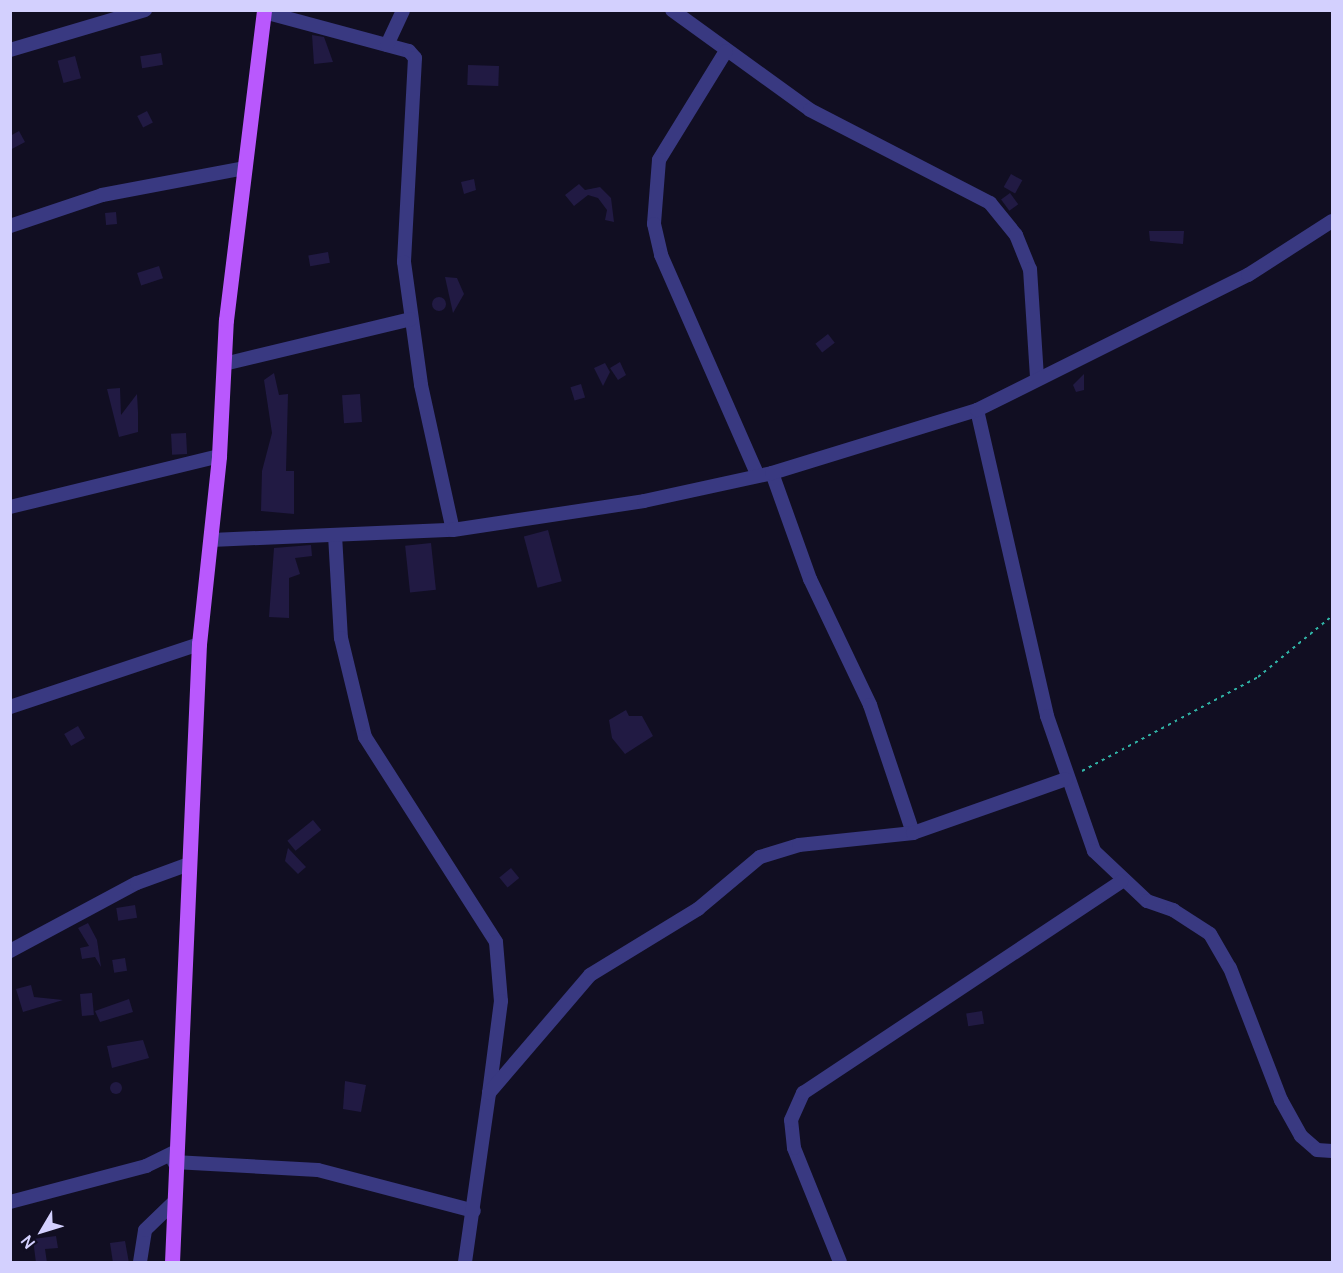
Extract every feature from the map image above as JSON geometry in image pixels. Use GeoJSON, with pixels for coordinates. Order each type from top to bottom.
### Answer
{"type":"FeatureCollection","features":[{"type":"Feature","properties":{"kind":"main road"},"geometry":{"type":"LineString","coordinates":[[172,1263],[174,1157],[200,644],[219,456],[224,364],[244,168],[264,11]]}},
{"type":"Feature","properties":{"kind":"street"},"geometry":{"type":"LineString","coordinates":[[10,51],[145,10]]}},
{"type":"Feature","properties":{"kind":"street"},"geometry":{"type":"LineString","coordinates":[[387,45],[403,10]]}},
{"type":"Feature","properties":{"kind":"street"},"geometry":{"type":"LineString","coordinates":[[672,10],[810,110],[990,202],[1016,235],[1030,269],[1037,376]]}},
{"type":"Feature","properties":{"kind":"street"},"geometry":{"type":"LineString","coordinates":[[264,11],[409,51],[417,69],[404,262],[411,319],[453,530]]}},
{"type":"Feature","properties":{"kind":"street"},"geometry":{"type":"LineString","coordinates":[[726,51],[659,160],[654,224],[661,255],[765,474],[810,579],[870,705],[913,833]]}},
{"type":"Feature","properties":{"kind":"street"},"geometry":{"type":"LineString","coordinates":[[10,226],[102,195],[244,168]]}},
{"type":"Feature","properties":{"kind":"street"},"geometry":{"type":"LineString","coordinates":[[211,540],[453,530],[644,501],[765,474],[977,410],[1037,376],[1248,275],[1332,221]]}},
{"type":"Feature","properties":{"kind":"street"},"geometry":{"type":"LineString","coordinates":[[224,364],[411,319]]}},
{"type":"Feature","properties":{"kind":"street"},"geometry":{"type":"LineString","coordinates":[[977,410],[1017,602],[1066,779],[1094,851],[1121,882],[1210,934],[1230,968],[1281,1100],[1301,1136],[1317,1150],[1332,1151]]}},
{"type":"Feature","properties":{"kind":"street"},"geometry":{"type":"LineString","coordinates":[[10,507],[219,456]]}},
{"type":"Feature","properties":{"kind":"street"},"geometry":{"type":"LineString","coordinates":[[335,535],[341,638],[365,737],[496,942],[501,1001],[474,1211],[465,1263]]}},
{"type":"Feature","properties":{"kind":"street"},"geometry":{"type":"LineString","coordinates":[[10,707],[200,644]]}},
{"type":"Feature","properties":{"kind":"street"},"geometry":{"type":"LineString","coordinates":[[489,1093],[590,975],[698,909],[760,857],[799,845],[913,833],[1066,779]]}},
{"type":"Feature","properties":{"kind":"street"},"geometry":{"type":"LineString","coordinates":[[10,951],[137,883],[189,864]]}},
{"type":"Feature","properties":{"kind":"street"},"geometry":{"type":"LineString","coordinates":[[840,1263],[794,1148],[791,1120],[803,1093],[1121,882]]}},
{"type":"Feature","properties":{"kind":"street"},"geometry":{"type":"LineString","coordinates":[[10,1202],[174,1157],[318,1170],[474,1211]]}},
{"type":"Feature","properties":{"kind":"street"},"geometry":{"type":"LineString","coordinates":[[140,1263],[145,1230],[174,1202]]}},
{"type":"Feature","properties":{"kind":"path"},"geometry":{"type":"LineString","coordinates":[[1066,779],[1258,677],[1332,616]]}},
{"type":"Feature","properties":{"kind":"building"},"geometry":{"type":"Polygon","coordinates":[[[312,35],[324,37],[333,62],[314,64],[312,35]]]}},
{"type":"Feature","properties":{"kind":"building"},"geometry":{"type":"Polygon","coordinates":[[[161,53],[163,65],[142,68],[140,56],[161,53]]]}},
{"type":"Feature","properties":{"kind":"building"},"geometry":{"type":"Polygon","coordinates":[[[75,56],[81,78],[64,83],[58,61],[75,56]]]}},
{"type":"Feature","properties":{"kind":"building"},"geometry":{"type":"Polygon","coordinates":[[[468,65],[499,66],[498,86],[467,85],[468,65]]]}},
{"type":"Feature","properties":{"kind":"building"},"geometry":{"type":"Polygon","coordinates":[[[147,111],[153,123],[143,128],[137,116],[147,111]]]}},
{"type":"Feature","properties":{"kind":"building"},"geometry":{"type":"Polygon","coordinates":[[[19,131],[25,142],[10,150],[10,136],[19,131]]]}},
{"type":"Feature","properties":{"kind":"building"},"geometry":{"type":"Polygon","coordinates":[[[1011,174],[1022,180],[1015,193],[1004,187],[1011,174]]]}},
{"type":"Feature","properties":{"kind":"building"},"geometry":{"type":"Polygon","coordinates":[[[474,179],[476,190],[464,194],[461,182],[474,179]]]}},
{"type":"Feature","properties":{"kind":"building"},"geometry":{"type":"Polygon","coordinates":[[[579,184],[585,190],[600,187],[611,198],[614,222],[605,220],[607,210],[598,198],[588,195],[574,206],[565,195],[579,184]]]}},
{"type":"Feature","properties":{"kind":"building"},"geometry":{"type":"Polygon","coordinates":[[[1010,193],[1018,204],[1009,211],[1001,199],[1010,193]]]}},
{"type":"Feature","properties":{"kind":"building"},"geometry":{"type":"Polygon","coordinates":[[[116,212],[117,224],[106,225],[105,213],[116,212]]]}},
{"type":"Feature","properties":{"kind":"building"},"geometry":{"type":"Polygon","coordinates":[[[1149,231],[1184,231],[1183,244],[1150,241],[1149,231]]]}},
{"type":"Feature","properties":{"kind":"building"},"geometry":{"type":"Polygon","coordinates":[[[328,252],[330,263],[310,266],[308,255],[328,252]]]}},
{"type":"Feature","properties":{"kind":"building"},"geometry":{"type":"Polygon","coordinates":[[[159,266],[163,278],[141,285],[137,273],[159,266]]]}},
{"type":"Feature","properties":{"kind":"building"},"geometry":{"type":"Polygon","coordinates":[[[445,277],[457,278],[464,294],[453,313],[445,277]]]}},
{"type":"Feature","properties":{"kind":"building"},"geometry":{"type":"Polygon","coordinates":[[[439,297],[444,299],[446,304],[444,309],[439,311],[434,309],[432,304],[434,299],[439,297]]]}},
{"type":"Feature","properties":{"kind":"building"},"geometry":{"type":"Polygon","coordinates":[[[828,334],[835,343],[822,353],[815,344],[828,334]]]}},
{"type":"Feature","properties":{"kind":"building"},"geometry":{"type":"Polygon","coordinates":[[[620,362],[626,375],[618,380],[610,368],[620,362]]]}},
{"type":"Feature","properties":{"kind":"building"},"geometry":{"type":"Polygon","coordinates":[[[605,363],[610,372],[603,386],[594,368],[605,363]]]}},
{"type":"Feature","properties":{"kind":"building"},"geometry":{"type":"Polygon","coordinates":[[[274,373],[279,395],[288,394],[286,471],[294,471],[294,514],[261,511],[262,471],[272,433],[264,380],[274,373]]]}},
{"type":"Feature","properties":{"kind":"building"},"geometry":{"type":"Polygon","coordinates":[[[1084,374],[1084,390],[1076,392],[1073,385],[1084,374]]]}},
{"type":"Feature","properties":{"kind":"building"},"geometry":{"type":"Polygon","coordinates":[[[581,384],[585,397],[575,401],[570,387],[581,384]]]}},
{"type":"Feature","properties":{"kind":"building"},"geometry":{"type":"Polygon","coordinates":[[[120,388],[121,415],[137,394],[138,432],[119,437],[107,389],[120,388]]]}},
{"type":"Feature","properties":{"kind":"building"},"geometry":{"type":"Polygon","coordinates":[[[360,394],[362,422],[344,423],[342,395],[360,394]]]}},
{"type":"Feature","properties":{"kind":"building"},"geometry":{"type":"Polygon","coordinates":[[[186,433],[187,454],[172,455],[171,434],[186,433]]]}},
{"type":"Feature","properties":{"kind":"building"},"geometry":{"type":"Polygon","coordinates":[[[548,530],[562,581],[538,588],[524,536],[548,530]]]}},
{"type":"Feature","properties":{"kind":"building"},"geometry":{"type":"Polygon","coordinates":[[[431,543],[436,590],[410,592],[405,546],[431,543]]]}},
{"type":"Feature","properties":{"kind":"building"},"geometry":{"type":"Polygon","coordinates":[[[311,545],[312,556],[295,558],[300,574],[289,578],[289,618],[269,617],[274,548],[311,545]]]}},
{"type":"Feature","properties":{"kind":"building"},"geometry":{"type":"Polygon","coordinates":[[[626,710],[629,716],[642,716],[653,736],[625,754],[612,738],[609,720],[626,710]]]}},
{"type":"Feature","properties":{"kind":"building"},"geometry":{"type":"Polygon","coordinates":[[[78,726],[85,738],[71,746],[64,734],[78,726]]]}},
{"type":"Feature","properties":{"kind":"building"},"geometry":{"type":"Polygon","coordinates":[[[313,820],[321,830],[296,851],[287,841],[313,820]]]}},
{"type":"Feature","properties":{"kind":"building"},"geometry":{"type":"Polygon","coordinates":[[[288,848],[306,867],[298,874],[285,861],[288,848]]]}},
{"type":"Feature","properties":{"kind":"building"},"geometry":{"type":"Polygon","coordinates":[[[511,868],[519,878],[508,888],[499,877],[511,868]]]}},
{"type":"Feature","properties":{"kind":"building"},"geometry":{"type":"Polygon","coordinates":[[[135,905],[137,918],[118,921],[116,908],[135,905]]]}},
{"type":"Feature","properties":{"kind":"building"},"geometry":{"type":"Polygon","coordinates":[[[88,923],[97,940],[101,967],[95,957],[82,959],[80,948],[89,946],[78,928],[88,923]]]}},
{"type":"Feature","properties":{"kind":"building"},"geometry":{"type":"Polygon","coordinates":[[[125,958],[127,971],[114,973],[112,960],[125,958]]]}},
{"type":"Feature","properties":{"kind":"building"},"geometry":{"type":"Polygon","coordinates":[[[31,985],[34,997],[63,1000],[23,1012],[16,989],[31,985]]]}},
{"type":"Feature","properties":{"kind":"building"},"geometry":{"type":"Polygon","coordinates":[[[92,993],[94,1015],[82,1016],[80,994],[92,993]]]}},
{"type":"Feature","properties":{"kind":"building"},"geometry":{"type":"Polygon","coordinates":[[[129,999],[133,1012],[100,1022],[95,1011],[129,999]]]}},
{"type":"Feature","properties":{"kind":"building"},"geometry":{"type":"Polygon","coordinates":[[[982,1011],[984,1024],[968,1026],[966,1014],[982,1011]]]}},
{"type":"Feature","properties":{"kind":"building"},"geometry":{"type":"Polygon","coordinates":[[[143,1040],[149,1058],[112,1068],[107,1046],[143,1040]]]}},
{"type":"Feature","properties":{"kind":"building"},"geometry":{"type":"Polygon","coordinates":[[[345,1081],[366,1085],[361,1112],[343,1109],[345,1081]]]}},
{"type":"Feature","properties":{"kind":"building"},"geometry":{"type":"Polygon","coordinates":[[[118,1082],[121,1083],[121,1093],[114,1094],[111,1093],[110,1086],[111,1083],[118,1082]]]}},
{"type":"Feature","properties":{"kind":"building"},"geometry":{"type":"Polygon","coordinates":[[[56,1236],[58,1248],[45,1249],[47,1263],[36,1263],[33,1239],[56,1236]]]}},
{"type":"Feature","properties":{"kind":"building"},"geometry":{"type":"Polygon","coordinates":[[[125,1241],[129,1263],[113,1263],[110,1243],[125,1241]]]}}]}
